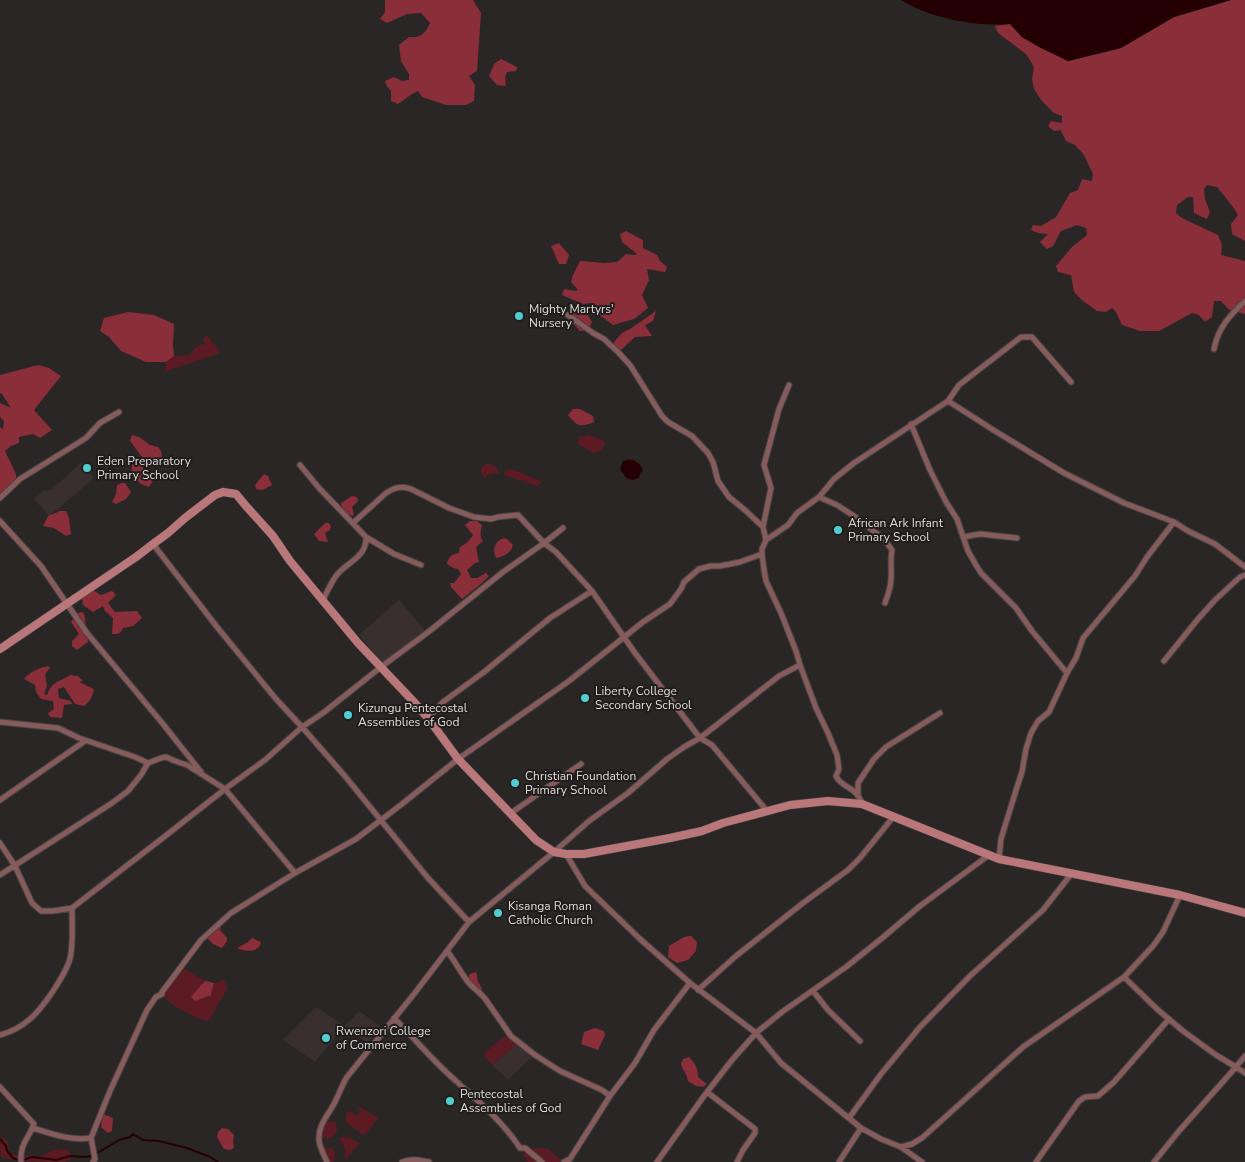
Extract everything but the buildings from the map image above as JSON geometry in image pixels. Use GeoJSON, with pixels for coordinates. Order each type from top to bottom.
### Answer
{"type":"FeatureCollection","features":[{"type":"Feature","properties":{"kind":"street"},"geometry":{"type":"LineString","coordinates":[[1214,349],[1218,333],[1245,301]]}},
{"type":"Feature","properties":{"kind":"street"},"geometry":{"type":"LineString","coordinates":[[568,315],[604,339],[630,365],[662,416],[674,426],[692,436],[708,453],[713,462],[718,481],[729,497],[763,527]]}},
{"type":"Feature","properties":{"kind":"street"},"geometry":{"type":"LineString","coordinates":[[858,795],[838,780],[836,776],[839,769],[837,755],[816,708],[787,628],[766,581],[762,549],[766,540],[788,525],[796,513],[819,497],[834,479],[854,463],[948,401],[959,385],[1021,337],[1032,337],[1071,382]]}},
{"type":"Feature","properties":{"kind":"street"},"geometry":{"type":"LineString","coordinates":[[766,540],[763,527],[771,488],[764,465],[779,409],[789,385]]}},
{"type":"Feature","properties":{"kind":"street"},"geometry":{"type":"LineString","coordinates":[[948,401],[1077,480],[1124,504],[1174,522],[1215,544],[1245,567]]}},
{"type":"Feature","properties":{"kind":"street"},"geometry":{"type":"LineString","coordinates":[[0,498],[20,479],[86,438],[100,423],[119,412]]}},
{"type":"Feature","properties":{"kind":"street"},"geometry":{"type":"LineString","coordinates":[[911,424],[930,470],[957,520],[968,551],[981,573],[1016,608],[1032,631],[1067,673]]}},
{"type":"Feature","properties":{"kind":"street"},"geometry":{"type":"LineString","coordinates":[[300,465],[319,488],[366,537],[394,554],[421,565]]}},
{"type":"Feature","properties":{"kind":"street"},"geometry":{"type":"LineString","coordinates":[[352,523],[386,493],[392,489],[405,487],[449,508],[474,517],[491,519],[518,515],[592,591],[700,738],[712,745],[767,811]]}},
{"type":"Feature","properties":{"kind":"street"},"geometry":{"type":"LineString","coordinates":[[0,649],[136,557],[215,495],[223,492],[236,494],[273,536],[290,561],[358,642],[428,718],[458,759],[536,840],[554,852],[584,854],[670,838],[702,831],[767,811],[808,802],[862,804],[999,859],[1180,896],[1245,914]]}},
{"type":"Feature","properties":{"kind":"street"},"geometry":{"type":"LineString","coordinates":[[819,497],[837,504],[884,539],[892,550],[890,559],[892,578],[885,603]]}},
{"type":"Feature","properties":{"kind":"street"},"geometry":{"type":"LineString","coordinates":[[0,521],[41,566],[87,633],[202,774]]}},
{"type":"Feature","properties":{"kind":"street"},"geometry":{"type":"LineString","coordinates":[[999,859],[1002,839],[1022,772],[1026,749],[1038,721],[1048,712],[1076,658],[1083,638],[1135,576],[1174,522]]}},
{"type":"Feature","properties":{"kind":"street"},"geometry":{"type":"LineString","coordinates":[[0,843],[15,866],[32,903],[41,910],[53,912],[72,908],[265,760],[302,726],[323,713],[503,572],[563,528]]}},
{"type":"Feature","properties":{"kind":"street"},"geometry":{"type":"LineString","coordinates":[[963,537],[980,534],[1017,538]]}},
{"type":"Feature","properties":{"kind":"street"},"geometry":{"type":"LineString","coordinates":[[323,600],[336,575],[363,551],[366,537]]}},
{"type":"Feature","properties":{"kind":"street"},"geometry":{"type":"LineString","coordinates":[[154,544],[217,627],[276,699],[302,726],[428,878],[469,922]]}},
{"type":"Feature","properties":{"kind":"street"},"geometry":{"type":"LineString","coordinates":[[93,1162],[95,1159],[91,1138],[110,1090],[147,1010],[156,997],[162,994],[201,940],[212,929],[232,913],[295,873],[356,839],[458,759],[554,692],[643,622],[670,604],[684,582],[699,569],[740,562],[762,554]]}},
{"type":"Feature","properties":{"kind":"street"},"geometry":{"type":"LineString","coordinates":[[1164,661],[1216,600],[1240,577],[1245,575]]}},
{"type":"Feature","properties":{"kind":"street"},"geometry":{"type":"LineString","coordinates":[[428,718],[443,702],[484,672],[550,618],[592,591]]}},
{"type":"Feature","properties":{"kind":"street"},"geometry":{"type":"LineString","coordinates":[[327,1162],[319,1139],[320,1127],[334,1104],[341,1087],[469,922],[589,821],[628,793],[667,759],[684,746],[700,738],[779,676],[800,665]]}},
{"type":"Feature","properties":{"kind":"street"},"geometry":{"type":"LineString","coordinates":[[862,804],[858,795],[858,783],[874,759],[886,747],[940,713]]}},
{"type":"Feature","properties":{"kind":"street"},"geometry":{"type":"LineString","coordinates":[[0,722],[58,728],[86,741],[136,757],[148,763]]}},
{"type":"Feature","properties":{"kind":"street"},"geometry":{"type":"LineString","coordinates":[[0,800],[86,741]]}},
{"type":"Feature","properties":{"kind":"street"},"geometry":{"type":"LineString","coordinates":[[0,875],[112,803],[128,791],[148,763],[160,758],[166,758],[187,766],[225,789],[295,873]]}},
{"type":"Feature","properties":{"kind":"street"},"geometry":{"type":"LineString","coordinates":[[511,813],[581,764]]}},
{"type":"Feature","properties":{"kind":"street"},"geometry":{"type":"LineString","coordinates":[[698,990],[736,956],[802,903],[848,870],[894,816]]}},
{"type":"Feature","properties":{"kind":"street"},"geometry":{"type":"LineString","coordinates":[[566,854],[585,886],[640,939],[698,990],[756,1033],[781,1064],[860,1128],[901,1147],[922,1162]]}},
{"type":"Feature","properties":{"kind":"street"},"geometry":{"type":"LineString","coordinates":[[657,1162],[707,1092],[756,1033],[989,855]]}},
{"type":"Feature","properties":{"kind":"street"},"geometry":{"type":"LineString","coordinates":[[849,1118],[881,1074],[920,1027],[970,976],[1044,910],[1072,873]]}},
{"type":"Feature","properties":{"kind":"street"},"geometry":{"type":"LineString","coordinates":[[901,1147],[912,1144],[922,1138],[1023,1047],[1124,977],[1153,946],[1180,896]]}},
{"type":"Feature","properties":{"kind":"street"},"geometry":{"type":"LineString","coordinates":[[0,1036],[30,1019],[58,982],[69,961],[72,908]]}},
{"type":"Feature","properties":{"kind":"street"},"geometry":{"type":"LineString","coordinates":[[447,951],[475,991],[482,995],[514,1038],[552,1066],[575,1078],[592,1084],[610,1096]]}},
{"type":"Feature","properties":{"kind":"street"},"geometry":{"type":"LineString","coordinates":[[1124,977],[1169,1019],[1216,1056],[1245,1073]]}},
{"type":"Feature","properties":{"kind":"street"},"geometry":{"type":"LineString","coordinates":[[564,1162],[570,1159],[610,1096],[635,1063],[654,1030],[690,983]]}},
{"type":"Feature","properties":{"kind":"street"},"geometry":{"type":"LineString","coordinates":[[813,990],[828,1010],[860,1041]]}},
{"type":"Feature","properties":{"kind":"street"},"geometry":{"type":"LineString","coordinates":[[394,1018],[513,1137],[520,1148],[525,1148],[542,1162]]}},
{"type":"Feature","properties":{"kind":"street"},"geometry":{"type":"LineString","coordinates":[[1036,1162],[1079,1101],[1085,1097],[1098,1096],[1114,1082],[1169,1019]]}},
{"type":"Feature","properties":{"kind":"street"},"geometry":{"type":"LineString","coordinates":[[1154,1162],[1245,1056]]}},
{"type":"Feature","properties":{"kind":"street"},"geometry":{"type":"LineString","coordinates":[[0,1087],[34,1124],[22,1149],[21,1162]]}},
{"type":"Feature","properties":{"kind":"street"},"geometry":{"type":"LineString","coordinates":[[707,1092],[755,1129],[755,1133],[737,1162]]}},
{"type":"Feature","properties":{"kind":"street"},"geometry":{"type":"LineString","coordinates":[[33,1128],[57,1136],[81,1139],[91,1138]]}},
{"type":"Feature","properties":{"kind":"street"},"geometry":{"type":"LineString","coordinates":[[839,1162],[860,1128]]}},
{"type":"Feature","properties":{"kind":"street"},"geometry":{"type":"LineString","coordinates":[[402,1162],[418,1160],[429,1162]]}},
{"type":"Feature","properties":{"kind":"shaded area"},"geometry":{"type":"Polygon","coordinates":[[[385,0],[473,0],[481,13],[477,71],[469,76],[475,85],[474,101],[466,105],[446,105],[422,97],[418,91],[398,104],[391,101],[391,91],[385,81],[394,77],[402,81],[409,80],[409,74],[401,61],[399,45],[409,37],[417,37],[422,34],[430,23],[421,13],[407,14],[387,23],[380,19],[385,12],[385,0]]]}},
{"type":"Feature","properties":{"kind":"shaded area"},"geometry":{"type":"Polygon","coordinates":[[[901,0],[1231,0],[1174,17],[1121,48],[1068,61],[1022,37],[1010,24],[983,24],[954,20],[925,12],[901,0]]]}},
{"type":"Feature","properties":{"kind":"shaded area"},"geometry":{"type":"Polygon","coordinates":[[[1231,0],[1245,0],[1245,241],[1232,234],[1231,224],[1238,215],[1217,187],[1207,185],[1204,189],[1205,199],[1210,212],[1207,219],[1194,213],[1193,197],[1188,197],[1177,205],[1176,213],[1182,218],[1218,235],[1222,245],[1221,255],[1245,261],[1245,314],[1229,310],[1221,301],[1214,301],[1212,317],[1205,322],[1199,315],[1192,313],[1159,331],[1140,331],[1122,325],[1112,308],[1106,312],[1097,311],[1083,301],[1074,292],[1071,275],[1058,272],[1056,266],[1072,247],[1087,235],[1086,228],[1077,225],[1061,231],[1053,246],[1047,249],[1040,242],[1048,234],[1031,230],[1033,225],[1041,226],[1056,217],[1070,193],[1078,190],[1082,179],[1092,181],[1093,174],[1084,155],[1075,145],[1066,141],[1061,130],[1054,131],[1048,126],[1051,121],[1062,123],[1062,116],[1054,113],[1041,100],[1034,89],[1032,79],[1034,67],[1026,54],[998,33],[995,26],[1010,24],[1022,37],[1068,61],[1121,48],[1174,17],[1231,0]]]}},
{"type":"Feature","properties":{"kind":"shaded area"},"geometry":{"type":"Polygon","coordinates":[[[501,59],[517,67],[516,71],[507,72],[505,77],[506,86],[497,85],[489,76],[494,64],[501,59]]]}},
{"type":"Feature","properties":{"kind":"shaded area"},"geometry":{"type":"Polygon","coordinates":[[[626,231],[643,240],[643,248],[657,255],[660,261],[667,267],[665,272],[647,269],[649,280],[642,295],[648,308],[634,319],[613,325],[597,313],[591,303],[583,304],[562,295],[564,289],[578,290],[571,282],[580,261],[617,262],[626,254],[637,254],[622,242],[620,234],[626,231]]]}},
{"type":"Feature","properties":{"kind":"shaded area"},"geometry":{"type":"Polygon","coordinates":[[[559,243],[569,255],[566,264],[559,264],[551,246],[559,243]]]}},
{"type":"Feature","properties":{"kind":"shaded area"},"geometry":{"type":"Polygon","coordinates":[[[656,311],[653,321],[645,325],[652,336],[635,337],[621,350],[614,348],[614,342],[622,333],[656,311]]]}},
{"type":"Feature","properties":{"kind":"shaded area"},"geometry":{"type":"Polygon","coordinates":[[[128,312],[154,315],[174,324],[174,356],[166,362],[146,362],[121,351],[109,337],[100,331],[104,318],[128,312]]]}},
{"type":"Feature","properties":{"kind":"shaded area"},"geometry":{"type":"Polygon","coordinates":[[[574,312],[586,312],[592,322],[588,330],[580,331],[570,320],[574,312]]]}},
{"type":"Feature","properties":{"kind":"shaded area"},"geometry":{"type":"Polygon","coordinates":[[[207,335],[220,351],[217,354],[164,372],[166,362],[174,356],[190,355],[195,348],[202,344],[206,346],[203,339],[207,335]]]}},
{"type":"Feature","properties":{"kind":"shaded area"},"geometry":{"type":"Polygon","coordinates":[[[38,365],[49,368],[61,376],[34,410],[52,430],[40,438],[33,434],[19,437],[19,443],[5,451],[16,474],[16,480],[0,497],[0,427],[3,429],[4,421],[0,417],[0,403],[11,408],[0,393],[0,375],[38,365]]]}},
{"type":"Feature","properties":{"kind":"shaded area"},"geometry":{"type":"Polygon","coordinates":[[[573,409],[580,409],[593,416],[594,422],[585,425],[576,424],[568,415],[573,409]]]}},
{"type":"Feature","properties":{"kind":"shaded area"},"geometry":{"type":"Polygon","coordinates":[[[132,435],[139,437],[150,445],[158,447],[161,451],[163,462],[153,466],[146,462],[130,441],[132,435]]]}},
{"type":"Feature","properties":{"kind":"shaded area"},"geometry":{"type":"Polygon","coordinates":[[[589,435],[603,440],[605,444],[600,451],[593,453],[578,444],[579,437],[589,435]]]}},
{"type":"Feature","properties":{"kind":"shaded area"},"geometry":{"type":"Polygon","coordinates":[[[623,461],[637,462],[643,471],[640,473],[639,478],[632,480],[626,478],[620,469],[623,461]]]}},
{"type":"Feature","properties":{"kind":"shaded area"},"geometry":{"type":"Polygon","coordinates":[[[140,462],[143,463],[143,474],[154,479],[149,487],[141,484],[131,475],[132,465],[140,462]]]}},
{"type":"Feature","properties":{"kind":"shaded area"},"geometry":{"type":"Polygon","coordinates":[[[81,463],[94,478],[49,516],[34,499],[44,491],[51,490],[81,463]]]}},
{"type":"Feature","properties":{"kind":"shaded area"},"geometry":{"type":"Polygon","coordinates":[[[487,463],[496,467],[499,473],[487,475],[486,479],[481,473],[481,468],[487,463]]]}},
{"type":"Feature","properties":{"kind":"shaded area"},"geometry":{"type":"Polygon","coordinates":[[[505,470],[515,470],[542,482],[538,486],[504,475],[505,470]]]}},
{"type":"Feature","properties":{"kind":"shaded area"},"geometry":{"type":"Polygon","coordinates":[[[264,474],[268,476],[272,485],[262,490],[256,489],[255,485],[264,474]]]}},
{"type":"Feature","properties":{"kind":"shaded area"},"geometry":{"type":"Polygon","coordinates":[[[125,483],[131,492],[126,499],[116,504],[112,502],[116,494],[117,485],[125,483]]]}},
{"type":"Feature","properties":{"kind":"shaded area"},"geometry":{"type":"Polygon","coordinates":[[[352,496],[357,497],[358,501],[352,507],[353,516],[345,511],[341,503],[352,496]]]}},
{"type":"Feature","properties":{"kind":"shaded area"},"geometry":{"type":"Polygon","coordinates":[[[60,511],[66,511],[69,518],[71,534],[66,536],[54,528],[43,526],[48,516],[60,511]]]}},
{"type":"Feature","properties":{"kind":"shaded area"},"geometry":{"type":"Polygon","coordinates":[[[470,521],[477,521],[482,525],[481,535],[483,541],[476,547],[479,562],[467,570],[471,578],[477,578],[486,573],[489,576],[462,599],[451,587],[450,583],[454,583],[461,574],[458,569],[447,564],[449,558],[459,553],[460,547],[473,535],[465,525],[470,521]]]}},
{"type":"Feature","properties":{"kind":"shaded area"},"geometry":{"type":"Polygon","coordinates":[[[325,523],[329,523],[331,527],[325,533],[328,542],[319,541],[314,534],[325,523]]]}},
{"type":"Feature","properties":{"kind":"shaded area"},"geometry":{"type":"Polygon","coordinates":[[[504,538],[513,545],[512,548],[507,554],[496,558],[495,546],[498,541],[504,538]]]}},
{"type":"Feature","properties":{"kind":"shaded area"},"geometry":{"type":"Polygon","coordinates":[[[94,591],[101,595],[112,591],[116,595],[108,603],[115,612],[137,611],[142,618],[133,626],[123,628],[120,633],[112,634],[113,618],[105,611],[103,606],[93,612],[83,605],[82,597],[94,591]]]}},
{"type":"Feature","properties":{"kind":"shaded area"},"geometry":{"type":"Polygon","coordinates":[[[399,600],[425,630],[383,664],[359,635],[399,600]]]}},
{"type":"Feature","properties":{"kind":"shaded area"},"geometry":{"type":"Polygon","coordinates":[[[83,612],[88,642],[77,650],[72,646],[72,641],[79,634],[71,622],[78,613],[83,612]]]}},
{"type":"Feature","properties":{"kind":"shaded area"},"geometry":{"type":"Polygon","coordinates":[[[49,666],[50,668],[45,674],[47,686],[44,694],[47,695],[54,684],[70,675],[78,676],[83,681],[79,682],[94,689],[91,699],[84,706],[75,704],[64,687],[58,689],[59,698],[71,701],[72,704],[64,705],[62,718],[50,717],[48,713],[54,709],[53,701],[41,699],[36,692],[35,685],[24,679],[35,670],[49,666]]]}},
{"type":"Feature","properties":{"kind":"shaded area"},"geometry":{"type":"Polygon","coordinates":[[[220,923],[220,930],[227,938],[222,948],[213,944],[208,939],[208,934],[220,923]]]}},
{"type":"Feature","properties":{"kind":"shaded area"},"geometry":{"type":"Polygon","coordinates":[[[691,936],[697,942],[696,951],[688,960],[677,963],[668,957],[669,946],[684,937],[691,936]]]}},
{"type":"Feature","properties":{"kind":"shaded area"},"geometry":{"type":"Polygon","coordinates":[[[252,938],[261,942],[260,946],[255,950],[248,951],[237,948],[248,942],[252,938]]]}},
{"type":"Feature","properties":{"kind":"shaded area"},"geometry":{"type":"Polygon","coordinates":[[[184,969],[206,981],[201,985],[211,995],[214,983],[223,980],[228,987],[209,1021],[199,1019],[176,1007],[162,996],[184,969]]]}},
{"type":"Feature","properties":{"kind":"shaded area"},"geometry":{"type":"Polygon","coordinates":[[[476,972],[482,992],[476,991],[468,979],[470,974],[476,972]]]}},
{"type":"Feature","properties":{"kind":"shaded area"},"geometry":{"type":"Polygon","coordinates":[[[206,981],[214,983],[211,995],[195,1001],[191,997],[206,981]]]}},
{"type":"Feature","properties":{"kind":"shaded area"},"geometry":{"type":"Polygon","coordinates":[[[316,1007],[345,1026],[315,1062],[283,1040],[316,1007]]]}},
{"type":"Feature","properties":{"kind":"shaded area"},"geometry":{"type":"Polygon","coordinates":[[[359,1011],[380,1026],[367,1043],[345,1026],[359,1011]]]}},
{"type":"Feature","properties":{"kind":"shaded area"},"geometry":{"type":"Polygon","coordinates":[[[595,1028],[604,1031],[605,1035],[598,1050],[581,1044],[584,1032],[595,1028]]]}},
{"type":"Feature","properties":{"kind":"shaded area"},"geometry":{"type":"Polygon","coordinates":[[[505,1036],[520,1042],[492,1065],[483,1054],[505,1036]]]}},
{"type":"Feature","properties":{"kind":"shaded area"},"geometry":{"type":"Polygon","coordinates":[[[520,1042],[533,1056],[508,1080],[492,1065],[520,1042]]]}},
{"type":"Feature","properties":{"kind":"shaded area"},"geometry":{"type":"Polygon","coordinates":[[[689,1057],[696,1066],[698,1077],[707,1084],[703,1087],[696,1086],[688,1081],[681,1064],[683,1059],[689,1057]]]}},
{"type":"Feature","properties":{"kind":"shaded area"},"geometry":{"type":"Polygon","coordinates":[[[360,1107],[378,1118],[364,1136],[346,1122],[346,1114],[350,1111],[356,1115],[361,1113],[358,1109],[360,1107]]]}},
{"type":"Feature","properties":{"kind":"shaded area"},"geometry":{"type":"Polygon","coordinates":[[[103,1114],[113,1118],[112,1131],[108,1133],[101,1127],[103,1114]]]}},
{"type":"Feature","properties":{"kind":"shaded area"},"geometry":{"type":"Polygon","coordinates":[[[334,1121],[337,1131],[334,1136],[327,1139],[319,1136],[321,1123],[334,1121]]]}},
{"type":"Feature","properties":{"kind":"shaded area"},"geometry":{"type":"Polygon","coordinates":[[[222,1128],[228,1129],[234,1135],[234,1148],[230,1150],[224,1149],[217,1137],[218,1132],[222,1128]]]}},
{"type":"Feature","properties":{"kind":"shaded area"},"geometry":{"type":"Polygon","coordinates":[[[0,1136],[8,1142],[8,1149],[12,1155],[42,1156],[53,1150],[67,1149],[72,1156],[70,1160],[64,1162],[5,1158],[1,1156],[0,1136]]]}},
{"type":"Feature","properties":{"kind":"shaded area"},"geometry":{"type":"Polygon","coordinates":[[[341,1137],[351,1138],[360,1143],[345,1160],[345,1148],[339,1139],[341,1137]]]}},
{"type":"Feature","properties":{"kind":"shaded area"},"geometry":{"type":"Polygon","coordinates":[[[324,1147],[331,1148],[335,1152],[334,1162],[327,1162],[319,1154],[324,1147]]]}},
{"type":"Feature","properties":{"kind":"shaded area"},"geometry":{"type":"Polygon","coordinates":[[[527,1149],[548,1149],[561,1162],[528,1162],[523,1155],[527,1149]]]}},
{"type":"Feature","properties":{"kind":"waterway"},"geometry":{"type":"LineString","coordinates":[[0,1139],[13,1158],[20,1161],[32,1157],[56,1160],[70,1156],[86,1157],[94,1155],[133,1134],[143,1140],[159,1141],[187,1148],[218,1162]]}},
{"type":"Feature","properties":{"kind":"place","name":"Mighty Martyrs' Nursery"},"geometry":{"type":"Point","coordinates":[519,316]}},
{"type":"Feature","properties":{"kind":"place","name":"Eden Preparatory Primary School"},"geometry":{"type":"Point","coordinates":[87,468]}},
{"type":"Feature","properties":{"kind":"place","name":"African Ark Infant Primary School"},"geometry":{"type":"Point","coordinates":[838,530]}},
{"type":"Feature","properties":{"kind":"place","name":"Liberty College Secondary School"},"geometry":{"type":"Point","coordinates":[585,698]}},
{"type":"Feature","properties":{"kind":"place","name":"Kizungu Pentecostal Assemblies of God"},"geometry":{"type":"Point","coordinates":[348,715]}},
{"type":"Feature","properties":{"kind":"place","name":"Christian Foundation Primary School"},"geometry":{"type":"Point","coordinates":[515,783]}},
{"type":"Feature","properties":{"kind":"place","name":"Kisanga Roman Catholic Church"},"geometry":{"type":"Point","coordinates":[498,913]}},
{"type":"Feature","properties":{"kind":"place","name":"Rwenzori College of Commerce"},"geometry":{"type":"Point","coordinates":[326,1038]}},
{"type":"Feature","properties":{"kind":"place","name":"Pentecostal Assemblies of God"},"geometry":{"type":"Point","coordinates":[450,1101]}}]}
